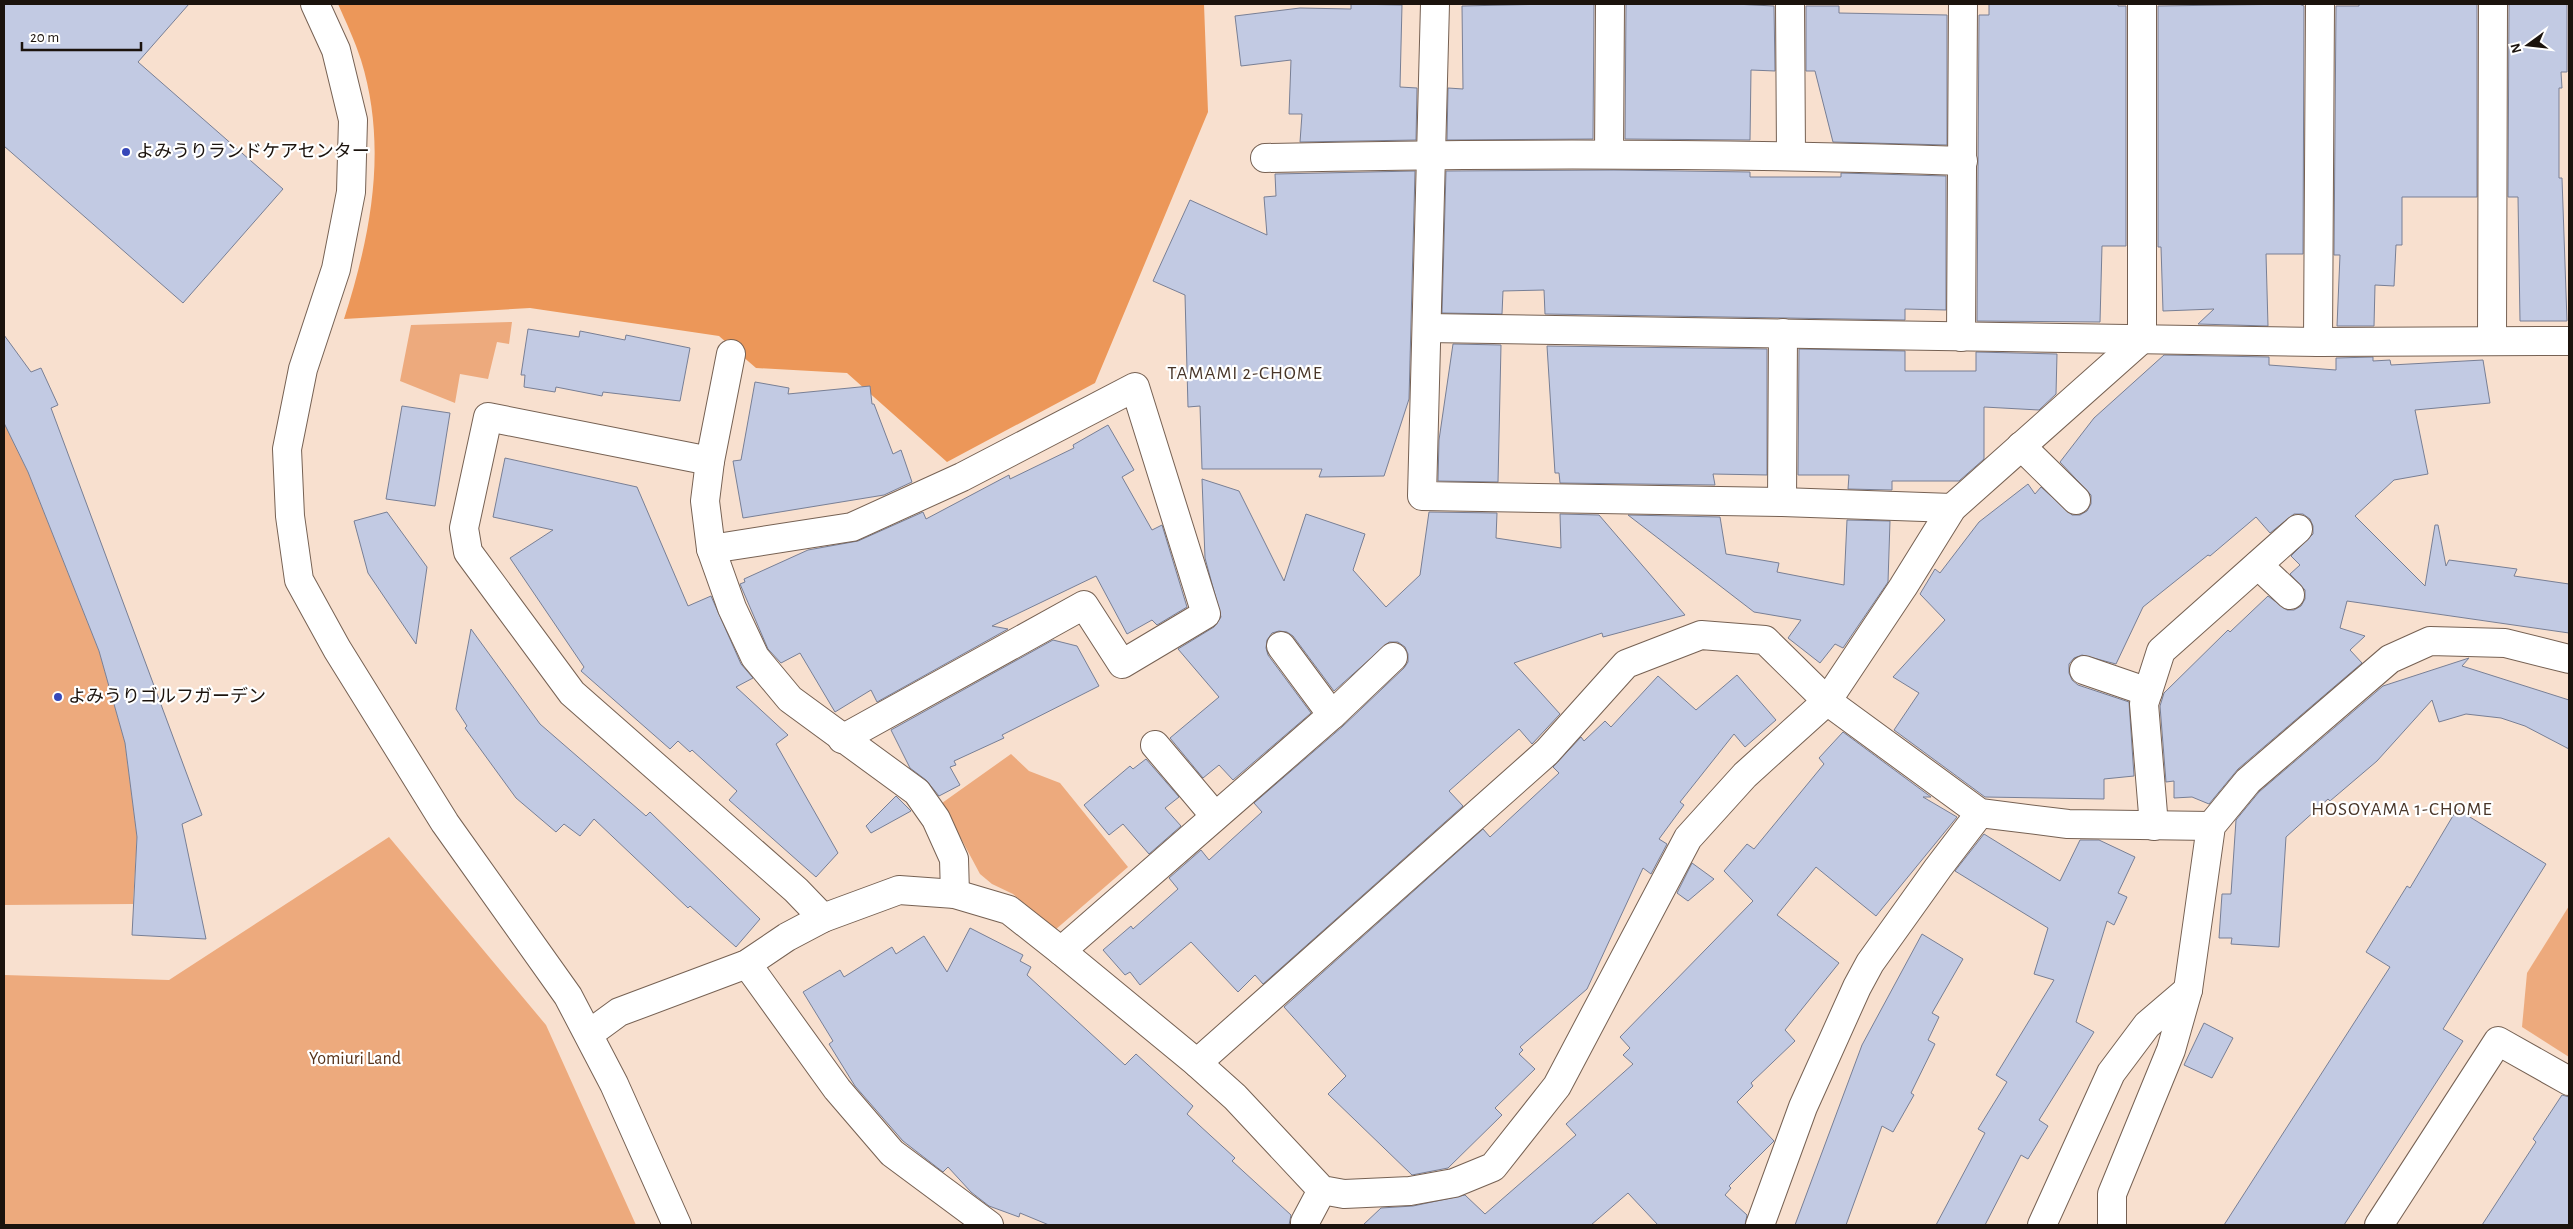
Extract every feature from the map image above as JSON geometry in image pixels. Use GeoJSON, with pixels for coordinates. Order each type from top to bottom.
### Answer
{"type":"FeatureCollection","features":[{"type":"Feature","properties":{"kind":"street"},"geometry":{"type":"LineString","coordinates":[[314,4],[336,50],[353,120],[352,174],[351,192],[336,269],[303,369],[287,449],[290,516],[299,580],[337,649],[444,823],[568,996],[589,1034],[677,1225]]}},
{"type":"Feature","properties":{"kind":"street"},"geometry":{"type":"LineString","coordinates":[[1435,4],[1422,496],[1782,502],[1952,508]]}},
{"type":"Feature","properties":{"kind":"street"},"geometry":{"type":"LineString","coordinates":[[1609,154],[1610,4]]}},
{"type":"Feature","properties":{"kind":"street"},"geometry":{"type":"LineString","coordinates":[[1790,4],[1791,155]]}},
{"type":"Feature","properties":{"kind":"street"},"geometry":{"type":"LineString","coordinates":[[1961,337],[1963,4]]}},
{"type":"Feature","properties":{"kind":"street"},"geometry":{"type":"LineString","coordinates":[[589,1034],[619,1012],[746,964],[787,937],[823,918],[899,890],[955,894],[1009,910],[1061,951],[1197,1063],[1241,1104],[1322,1190],[1344,1194],[1410,1191],[1454,1183],[1493,1167],[1557,1086],[1688,838],[1745,775],[1827,701],[1903,587],[1952,508],[2142,339],[2142,4]]}},
{"type":"Feature","properties":{"kind":"street"},"geometry":{"type":"LineString","coordinates":[[2318,342],[2320,4]]}},
{"type":"Feature","properties":{"kind":"street"},"geometry":{"type":"LineString","coordinates":[[2492,340],[2493,4]]}},
{"type":"Feature","properties":{"kind":"street"},"geometry":{"type":"LineString","coordinates":[[1264,158],[1431,154],[1609,154],[1791,155],[1963,161]]}},
{"type":"Feature","properties":{"kind":"street"},"geometry":{"type":"LineString","coordinates":[[1427,328],[2318,342],[2569,341]]}},
{"type":"Feature","properties":{"kind":"street"},"geometry":{"type":"LineString","coordinates":[[1782,502],[1783,333]]}},
{"type":"Feature","properties":{"kind":"street"},"geometry":{"type":"LineString","coordinates":[[731,354],[710,461],[705,501],[711,549],[732,608],[755,657],[790,699],[842,740],[917,792],[936,819],[954,859],[955,894]]}},
{"type":"Feature","properties":{"kind":"street"},"geometry":{"type":"LineString","coordinates":[[711,549],[852,527],[962,477],[1135,387],[1206,614],[1122,664],[1084,605],[842,740]]}},
{"type":"Feature","properties":{"kind":"street"},"geometry":{"type":"LineString","coordinates":[[710,461],[488,417],[464,528],[468,552],[572,693],[796,890],[823,918]]}},
{"type":"Feature","properties":{"kind":"street"},"geometry":{"type":"LineString","coordinates":[[2021,446],[2076,500]]}},
{"type":"Feature","properties":{"kind":"street"},"geometry":{"type":"LineString","coordinates":[[2154,826],[2144,704],[2161,651],[2298,530]]}},
{"type":"Feature","properties":{"kind":"street"},"geometry":{"type":"LineString","coordinates":[[2258,564],[2290,595]]}},
{"type":"Feature","properties":{"kind":"street"},"geometry":{"type":"LineString","coordinates":[[1197,1063],[1392,892],[1547,752],[1626,664],[1701,635],[1764,640],[1827,701],[1980,813],[2068,824],[2211,826]]}},
{"type":"Feature","properties":{"kind":"street"},"geometry":{"type":"LineString","coordinates":[[2112,1225],[2112,1194],[2171,1050],[2188,990],[2211,826],[2248,780],[2390,659],[2430,641],[2505,643],[2569,659]]}},
{"type":"Feature","properties":{"kind":"street"},"geometry":{"type":"LineString","coordinates":[[1281,646],[1332,715]]}},
{"type":"Feature","properties":{"kind":"street"},"geometry":{"type":"LineString","coordinates":[[1061,951],[1332,715],[1393,657]]}},
{"type":"Feature","properties":{"kind":"street"},"geometry":{"type":"LineString","coordinates":[[2084,670],[2148,692]]}},
{"type":"Feature","properties":{"kind":"street"},"geometry":{"type":"LineString","coordinates":[[1154,745],[1215,816]]}},
{"type":"Feature","properties":{"kind":"street"},"geometry":{"type":"LineString","coordinates":[[1760,1225],[1803,1107],[1870,963],[1980,813]]}},
{"type":"Feature","properties":{"kind":"street"},"geometry":{"type":"LineString","coordinates":[[746,964],[837,1089],[892,1153],[989,1225]]}},
{"type":"Feature","properties":{"kind":"street"},"geometry":{"type":"LineString","coordinates":[[2042,1225],[2111,1073],[2147,1025],[2188,990]]}},
{"type":"Feature","properties":{"kind":"street"},"geometry":{"type":"LineString","coordinates":[[2379,1225],[2498,1041],[2569,1081]]}},
{"type":"Feature","properties":{"kind":"street"},"geometry":{"type":"LineString","coordinates":[[1305,1225],[1322,1190]]}},
{"type":"Feature","properties":{"kind":"green space"},"geometry":{"type":"Polygon","coordinates":[[[512,322],[509,344],[497,342],[488,379],[460,374],[455,403],[400,381],[411,325],[512,322]]]}},
{"type":"Feature","properties":{"kind":"green space","name":"よみうりゴルフガーデン"},"geometry":{"type":"Polygon","coordinates":[[[4,423],[28,472],[99,651],[125,743],[137,837],[133,904],[4,905],[4,423]]]}},
{"type":"Feature","properties":{"kind":"green space"},"geometry":{"type":"Polygon","coordinates":[[[1011,754],[1029,771],[1060,783],[1128,867],[1055,930],[1013,894],[992,884],[980,874],[942,803],[1011,754]]]}},
{"type":"Feature","properties":{"kind":"green space","name":"Yomiuri Land"},"geometry":{"type":"Polygon","coordinates":[[[389,837],[546,1025],[636,1225],[4,1225],[4,975],[169,980],[389,837]]]}},
{"type":"Feature","properties":{"kind":"green space"},"geometry":{"type":"Polygon","coordinates":[[[2569,906],[2569,1057],[2522,1027],[2527,973],[2569,906]]]}},
{"type":"Feature","properties":{"kind":"shaded area"},"geometry":{"type":"Polygon","coordinates":[[[338,4],[1204,4],[1208,112],[1095,383],[947,462],[847,373],[756,368],[719,336],[530,308],[344,319],[362,255],[373,191],[375,158],[374,125],[369,93],[359,53],[338,4]]]}},
{"type":"Feature","properties":{"kind":"building","name":"よみうりランドケアセンター"},"geometry":{"type":"Polygon","coordinates":[[[4,4],[189,4],[138,62],[283,189],[183,303],[4,146],[4,4]]]}},
{"type":"Feature","properties":{"kind":"building"},"geometry":{"type":"Polygon","coordinates":[[[1351,4],[1402,5],[1400,87],[1417,88],[1416,140],[1300,142],[1302,114],[1289,114],[1291,60],[1241,66],[1235,16],[1300,8],[1351,9],[1351,4]]]}},
{"type":"Feature","properties":{"kind":"building"},"geometry":{"type":"Polygon","coordinates":[[[1594,4],[1593,139],[1447,140],[1448,88],[1463,89],[1462,6],[1594,4]]]}},
{"type":"Feature","properties":{"kind":"building"},"geometry":{"type":"Polygon","coordinates":[[[1626,4],[1774,6],[1775,71],[1751,70],[1750,140],[1625,139],[1626,4]]]}},
{"type":"Feature","properties":{"kind":"building"},"geometry":{"type":"Polygon","coordinates":[[[1989,4],[2118,4],[2118,6],[2126,6],[2126,246],[2102,246],[2100,322],[1977,321],[1979,15],[1989,15],[1989,4]]]}},
{"type":"Feature","properties":{"kind":"building"},"geometry":{"type":"Polygon","coordinates":[[[2299,4],[2304,6],[2303,254],[2266,254],[2268,326],[2198,324],[2214,309],[2163,311],[2161,247],[2158,247],[2158,6],[2299,4]]]}},
{"type":"Feature","properties":{"kind":"building"},"geometry":{"type":"Polygon","coordinates":[[[2359,4],[2477,4],[2477,197],[2402,197],[2402,245],[2396,245],[2394,286],[2375,285],[2374,326],[2337,326],[2340,255],[2334,255],[2336,6],[2359,6],[2359,4]]]}},
{"type":"Feature","properties":{"kind":"building"},"geometry":{"type":"Polygon","coordinates":[[[2509,4],[2567,4],[2567,72],[2561,72],[2562,88],[2559,88],[2559,178],[2562,178],[2567,321],[2520,321],[2518,197],[2508,197],[2509,4]]]}},
{"type":"Feature","properties":{"kind":"building"},"geometry":{"type":"Polygon","coordinates":[[[1806,6],[1839,6],[1839,13],[1947,15],[1947,145],[1833,142],[1815,71],[1806,71],[1806,6]]]}},
{"type":"Feature","properties":{"kind":"building"},"geometry":{"type":"Polygon","coordinates":[[[1614,170],[1750,172],[1750,177],[1841,177],[1841,173],[1946,176],[1946,310],[1905,309],[1905,320],[1545,314],[1544,290],[1503,291],[1502,314],[1442,313],[1446,171],[1614,170]]]}},
{"type":"Feature","properties":{"kind":"building"},"geometry":{"type":"Polygon","coordinates":[[[1415,171],[1409,399],[1384,476],[1319,477],[1322,469],[1202,469],[1200,406],[1188,407],[1185,295],[1153,281],[1190,200],[1267,235],[1264,197],[1276,196],[1275,174],[1415,171]]]}},
{"type":"Feature","properties":{"kind":"building"},"geometry":{"type":"Polygon","coordinates":[[[528,329],[579,337],[580,331],[625,340],[626,335],[690,348],[680,401],[603,392],[602,396],[556,387],[555,392],[524,387],[525,375],[521,375],[528,329]]]}},
{"type":"Feature","properties":{"kind":"building"},"geometry":{"type":"Polygon","coordinates":[[[4,335],[31,372],[41,368],[58,405],[51,408],[202,815],[182,824],[206,939],[132,935],[137,837],[125,743],[99,651],[28,472],[4,423],[4,335]]]}},
{"type":"Feature","properties":{"kind":"building"},"geometry":{"type":"Polygon","coordinates":[[[1453,344],[1501,345],[1498,482],[1438,481],[1439,440],[1453,344]]]}},
{"type":"Feature","properties":{"kind":"building"},"geometry":{"type":"Polygon","coordinates":[[[1547,346],[1767,349],[1767,475],[1713,474],[1715,485],[1560,483],[1559,473],[1555,473],[1547,346]]]}},
{"type":"Feature","properties":{"kind":"building"},"geometry":{"type":"Polygon","coordinates":[[[1799,349],[1905,351],[1905,371],[1976,371],[1976,352],[2057,354],[2056,394],[2039,410],[1984,407],[1984,459],[1959,481],[1892,481],[1892,490],[1848,489],[1849,475],[1798,475],[1799,349]]]}},
{"type":"Feature","properties":{"kind":"building"},"geometry":{"type":"Polygon","coordinates":[[[2164,355],[2269,357],[2269,365],[2336,370],[2336,358],[2373,357],[2373,361],[2390,360],[2391,365],[2483,360],[2490,403],[2415,410],[2428,474],[2394,480],[2355,516],[2425,586],[2435,525],[2438,525],[2446,566],[2449,560],[2517,569],[2514,576],[2569,584],[2569,633],[2347,601],[2340,628],[2365,636],[2350,650],[2362,663],[2238,769],[2209,804],[2192,797],[2174,798],[2174,781],[2166,782],[2160,706],[2164,693],[2228,630],[2230,632],[2268,596],[2287,610],[2294,610],[2301,606],[2305,599],[2305,590],[2290,574],[2300,565],[2291,556],[2313,534],[2313,526],[2310,519],[2303,514],[2294,514],[2270,533],[2256,517],[2210,556],[2208,555],[2143,607],[2116,664],[2082,655],[2074,658],[2069,664],[2069,673],[2072,680],[2078,685],[2129,702],[2134,776],[2104,779],[2104,799],[1985,797],[1894,730],[1919,693],[1893,677],[1945,620],[1920,594],[1935,569],[1940,573],[1979,522],[2028,484],[2035,494],[2041,487],[2072,515],[2080,515],[2087,511],[2091,504],[2091,495],[2060,462],[2094,418],[2164,355]]]}},
{"type":"Feature","properties":{"kind":"building"},"geometry":{"type":"Polygon","coordinates":[[[755,382],[789,388],[788,394],[870,386],[872,404],[874,404],[893,454],[901,450],[912,482],[884,495],[743,518],[733,461],[741,460],[755,382]]]}},
{"type":"Feature","properties":{"kind":"building"},"geometry":{"type":"Polygon","coordinates":[[[402,406],[450,413],[435,506],[386,499],[402,406]]]}},
{"type":"Feature","properties":{"kind":"building"},"geometry":{"type":"Polygon","coordinates":[[[1108,425],[1134,470],[1122,477],[1152,530],[1162,525],[1187,607],[1157,625],[1152,620],[1127,634],[1096,576],[992,626],[1008,629],[877,702],[871,690],[835,712],[800,653],[781,663],[768,649],[740,584],[745,582],[744,579],[808,550],[858,541],[923,512],[926,519],[1009,475],[1010,479],[1074,448],[1073,445],[1108,425]]]}},
{"type":"Feature","properties":{"kind":"building"},"geometry":{"type":"Polygon","coordinates":[[[505,458],[637,487],[688,606],[711,596],[741,664],[753,678],[736,687],[788,735],[776,744],[838,853],[816,877],[729,800],[737,791],[692,750],[690,752],[678,741],[670,749],[581,671],[584,667],[510,558],[553,530],[493,517],[505,458]]]}},
{"type":"Feature","properties":{"kind":"building"},"geometry":{"type":"Polygon","coordinates":[[[1202,479],[1239,491],[1284,581],[1306,514],[1365,534],[1353,570],[1386,607],[1420,575],[1429,512],[1497,513],[1496,538],[1561,548],[1560,514],[1599,515],[1685,615],[1603,637],[1602,633],[1514,663],[1560,714],[1532,744],[1519,729],[1449,791],[1463,806],[1263,984],[1255,975],[1238,992],[1191,942],[1140,985],[1130,972],[1125,975],[1103,950],[1131,926],[1133,929],[1178,889],[1169,878],[1201,850],[1209,860],[1262,812],[1254,803],[1342,727],[1404,668],[1408,662],[1408,654],[1405,647],[1398,642],[1389,642],[1334,691],[1293,636],[1287,632],[1279,631],[1272,633],[1267,640],[1266,648],[1268,655],[1311,713],[1233,780],[1219,765],[1203,778],[1170,738],[1219,697],[1178,649],[1214,627],[1221,617],[1205,558],[1202,479]]]}},
{"type":"Feature","properties":{"kind":"building"},"geometry":{"type":"Polygon","coordinates":[[[387,512],[427,567],[416,644],[368,573],[354,521],[387,512]]]}},
{"type":"Feature","properties":{"kind":"building"},"geometry":{"type":"Polygon","coordinates":[[[1628,515],[1720,517],[1726,554],[1779,563],[1777,572],[1844,585],[1847,520],[1890,521],[1888,582],[1843,648],[1835,644],[1820,663],[1788,638],[1801,620],[1754,612],[1628,515]]]}},
{"type":"Feature","properties":{"kind":"building"},"geometry":{"type":"Polygon","coordinates":[[[471,629],[540,724],[646,816],[650,812],[760,919],[736,947],[690,906],[688,908],[594,819],[580,836],[564,824],[556,832],[516,798],[465,728],[467,726],[456,709],[471,629]]]}},
{"type":"Feature","properties":{"kind":"building"},"geometry":{"type":"Polygon","coordinates":[[[1053,640],[1077,646],[1099,686],[1002,735],[1004,738],[954,761],[956,765],[950,767],[960,785],[939,796],[926,780],[910,768],[891,730],[1053,640]]]}},
{"type":"Feature","properties":{"kind":"building"},"geometry":{"type":"Polygon","coordinates":[[[2469,658],[2462,666],[2569,700],[2569,749],[2525,726],[2501,718],[2466,714],[2439,722],[2432,700],[2377,761],[2330,801],[2328,799],[2286,837],[2279,947],[2231,944],[2232,938],[2219,938],[2222,894],[2231,894],[2236,820],[2259,792],[2383,686],[2469,658]]]}},
{"type":"Feature","properties":{"kind":"building"},"geometry":{"type":"Polygon","coordinates":[[[1737,675],[1776,720],[1745,747],[1734,734],[1680,802],[1684,805],[1659,839],[1667,844],[1651,874],[1643,868],[1587,989],[1520,1047],[1523,1050],[1519,1054],[1535,1069],[1495,1108],[1502,1115],[1448,1168],[1412,1175],[1328,1094],[1346,1076],[1284,1007],[1483,829],[1490,837],[1559,773],[1553,767],[1581,737],[1584,741],[1605,721],[1611,727],[1658,676],[1696,710],[1737,675]]]}},
{"type":"Feature","properties":{"kind":"building"},"geometry":{"type":"Polygon","coordinates":[[[1843,732],[1931,797],[1923,797],[1957,817],[1876,916],[1816,867],[1777,915],[1839,963],[1785,1030],[1795,1041],[1751,1083],[1753,1086],[1737,1102],[1774,1141],[1729,1186],[1731,1188],[1725,1195],[1747,1215],[1745,1225],[1658,1225],[1628,1193],[1591,1225],[1363,1225],[1381,1208],[1413,1206],[1465,1195],[1485,1214],[1576,1135],[1566,1124],[1633,1064],[1623,1055],[1630,1048],[1620,1037],[1753,901],[1724,871],[1747,844],[1754,849],[1824,764],[1819,758],[1843,732]]]}},
{"type":"Feature","properties":{"kind":"building"},"geometry":{"type":"Polygon","coordinates":[[[1146,759],[1179,797],[1165,808],[1181,826],[1149,854],[1123,824],[1109,835],[1084,805],[1130,766],[1133,769],[1146,759]]]}},
{"type":"Feature","properties":{"kind":"building"},"geometry":{"type":"Polygon","coordinates":[[[896,796],[911,811],[871,833],[866,826],[896,796]]]}},
{"type":"Feature","properties":{"kind":"building"},"geometry":{"type":"Polygon","coordinates":[[[2457,809],[2546,864],[2443,1029],[2463,1041],[2344,1225],[2224,1225],[2390,967],[2366,952],[2407,886],[2410,888],[2457,809]]]}},
{"type":"Feature","properties":{"kind":"building"},"geometry":{"type":"Polygon","coordinates":[[[1984,834],[2060,881],[2080,840],[2099,840],[2135,857],[2118,893],[2127,897],[2114,925],[2107,921],[2076,1022],[2094,1032],[2039,1120],[2048,1126],[2028,1159],[2021,1155],[1985,1225],[1936,1225],[1985,1133],[1978,1129],[2007,1082],[1996,1075],[2054,980],[2034,974],[2048,928],[1955,871],[1984,834]]]}},
{"type":"Feature","properties":{"kind":"building"},"geometry":{"type":"Polygon","coordinates":[[[1692,863],[1714,879],[1688,901],[1677,893],[1692,863]]]}},
{"type":"Feature","properties":{"kind":"building"},"geometry":{"type":"Polygon","coordinates":[[[970,928],[1023,955],[1020,961],[1031,967],[1027,975],[1125,1065],[1136,1054],[1193,1106],[1187,1114],[1235,1158],[1232,1161],[1291,1215],[1289,1225],[1049,1225],[1020,1213],[1019,1217],[989,1206],[971,1192],[948,1167],[943,1172],[903,1141],[855,1086],[829,1044],[833,1041],[803,992],[840,970],[844,977],[892,947],[896,954],[924,936],[947,972],[970,928]]]}},
{"type":"Feature","properties":{"kind":"building"},"geometry":{"type":"Polygon","coordinates":[[[1922,934],[1963,959],[1932,1013],[1939,1017],[1928,1040],[1935,1044],[1911,1093],[1914,1095],[1893,1132],[1882,1126],[1846,1225],[1795,1225],[1862,1045],[1922,934]]]}},
{"type":"Feature","properties":{"kind":"building"},"geometry":{"type":"Polygon","coordinates":[[[2204,1023],[2233,1038],[2212,1078],[2184,1065],[2204,1023]]]}},
{"type":"Feature","properties":{"kind":"building"},"geometry":{"type":"Polygon","coordinates":[[[2562,1095],[2569,1097],[2569,1225],[2482,1225],[2536,1142],[2533,1139],[2562,1095]]]}},
{"type":"Feature","properties":{"kind":"place","name":"よみうりランドケアセンター"},"geometry":{"type":"Point","coordinates":[126,152]}},
{"type":"Feature","properties":{"kind":"place","name":"よみうりゴルフガーデン"},"geometry":{"type":"Point","coordinates":[58,697]}},
{"type":"Feature","properties":{"kind":"district","name":"TAMAMI 2-CHOME"},"geometry":{"type":"Point","coordinates":[1245,373]}},
{"type":"Feature","properties":{"kind":"district","name":"HOSOYAMA 1-CHOME"},"geometry":{"type":"Point","coordinates":[2402,809]}}]}
